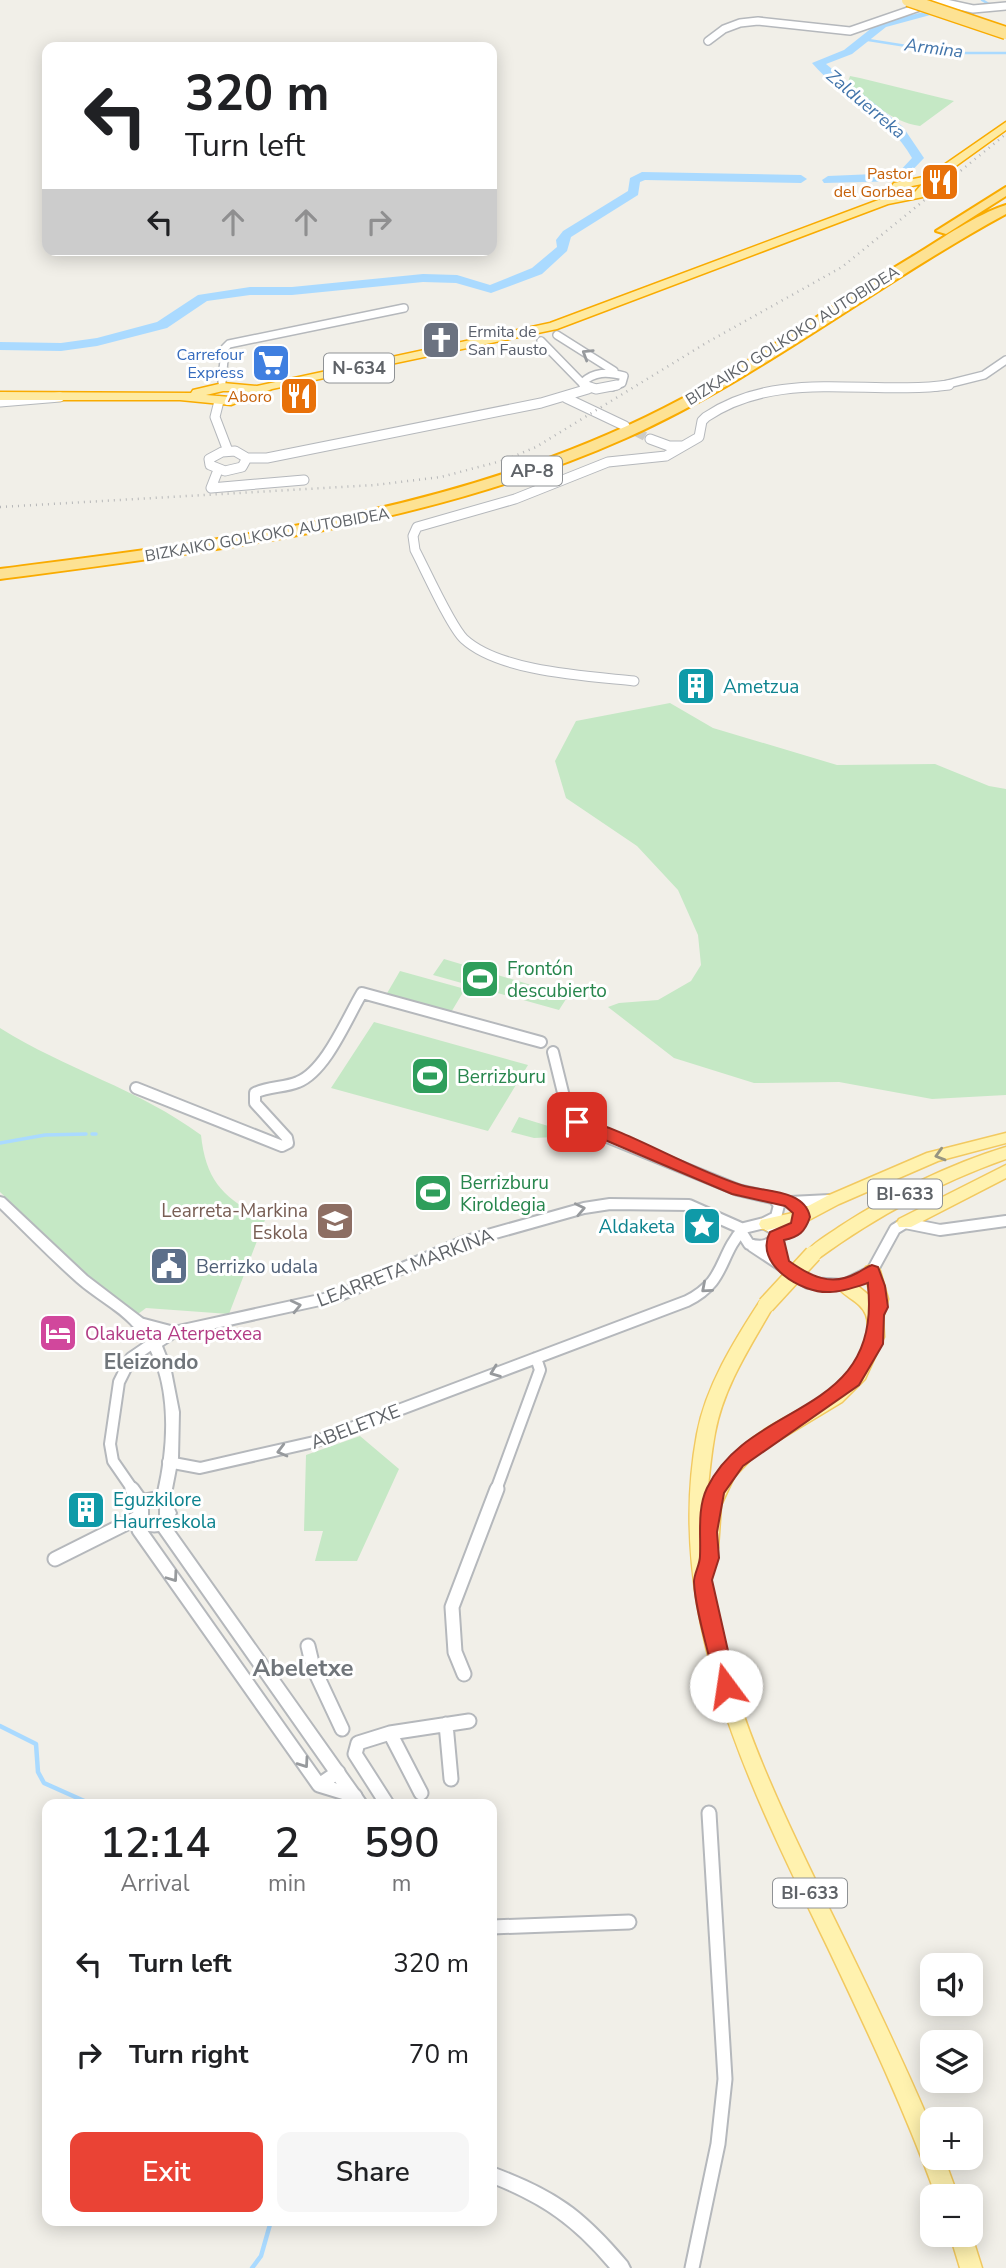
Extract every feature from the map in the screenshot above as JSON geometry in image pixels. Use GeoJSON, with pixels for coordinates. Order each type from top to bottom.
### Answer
{"type":"FeatureCollection","features":[{"type":"Feature","properties":{"kind":"highway"},"geometry":{"type":"LineString","coordinates":[[908,0],[1006,34]]}},
{"type":"Feature","properties":{"kind":"highway"},"geometry":{"type":"LineString","coordinates":[[933,1],[1006,25]]}},
{"type":"Feature","properties":{"kind":"highway","name":"N-634"},"geometry":{"type":"LineString","coordinates":[[885,201],[901,184],[923,184],[971,155],[1006,125]]}},
{"type":"Feature","properties":{"kind":"highway","name":"N-634"},"geometry":{"type":"LineString","coordinates":[[0,396],[180,396],[222,392],[268,386],[553,326],[885,201],[922,194],[923,184]]}},
{"type":"Feature","properties":{"kind":"highway"},"geometry":{"type":"LineString","coordinates":[[895,189],[908,196]]}},
{"type":"Feature","properties":{"kind":"highway"},"geometry":{"type":"LineString","coordinates":[[848,300],[973,209],[1006,191]]}},
{"type":"Feature","properties":{"kind":"highway","name":"BIZKAIKO GOLKOKO AUTOBIDEA"},"geometry":{"type":"LineString","coordinates":[[0,574],[286,534],[427,503],[492,484],[609,440],[659,416],[778,347],[848,300],[1006,209]]}},
{"type":"Feature","properties":{"kind":"highway","name":"BIZKAIKO GOLKOKO AUTOBIDEA"},"geometry":{"type":"LineString","coordinates":[[0,581],[290,540],[435,508],[547,472],[638,436],[754,374],[927,261],[1006,218]]}},
{"type":"Feature","properties":{"kind":"main road"},"geometry":{"type":"LineString","coordinates":[[770,1230],[933,1157],[1006,1138]]}},
{"type":"Feature","properties":{"kind":"main road","name":"BI-633"},"geometry":{"type":"LineString","coordinates":[[942,2184],[884,2046],[767,1799],[726,1686],[703,1580],[697,1522],[706,1434],[732,1359],[766,1305],[813,1254],[869,1214],[909,1192],[1006,1153]]}},
{"type":"Feature","properties":{"kind":"main road"},"geometry":{"type":"LineString","coordinates":[[905,1223],[1006,1171]]}},
{"type":"Feature","properties":{"kind":"main road"},"geometry":{"type":"LineString","coordinates":[[703,1580],[710,1558],[710,1508],[719,1483],[737,1461],[853,1380],[874,1344],[875,1315],[879,1307],[872,1271]]}},
{"type":"Feature","properties":{"kind":"main road"},"geometry":{"type":"LineString","coordinates":[[844,1285],[867,1303],[875,1315]]}},
{"type":"Feature","properties":{"kind":"main road"},"geometry":{"type":"LineString","coordinates":[[965,2247],[971,2268]]}},
{"type":"Feature","properties":{"kind":"street"},"geometry":{"type":"LineString","coordinates":[[708,41],[715,31],[739,18],[772,16],[825,29],[848,31],[933,1],[980,8],[1006,6]]}},
{"type":"Feature","properties":{"kind":"street"},"geometry":{"type":"LineString","coordinates":[[229,451],[215,417],[222,392],[225,348],[229,344],[404,308]]}},
{"type":"Feature","properties":{"kind":"street"},"geometry":{"type":"LineString","coordinates":[[247,458],[242,467],[218,470],[210,465],[209,459],[229,451],[247,458],[267,458],[563,397],[584,388],[610,388],[622,383],[624,376],[557,335]]}},
{"type":"Feature","properties":{"kind":"street"},"geometry":{"type":"LineString","coordinates":[[541,341],[584,388]]}},
{"type":"Feature","properties":{"kind":"street"},"geometry":{"type":"LineString","coordinates":[[634,681],[540,668],[475,649],[463,638],[415,550],[413,536],[417,527],[426,522],[515,499],[608,462],[666,456],[699,437],[702,421],[706,417],[754,392],[789,387],[922,387],[974,381],[994,371],[1006,360]]}},
{"type":"Feature","properties":{"kind":"street"},"geometry":{"type":"LineString","coordinates":[[582,404],[584,388],[594,374],[617,372]]}},
{"type":"Feature","properties":{"kind":"street"},"geometry":{"type":"LineString","coordinates":[[0,402],[41,401],[65,396]]}},
{"type":"Feature","properties":{"kind":"street"},"geometry":{"type":"LineString","coordinates":[[563,397],[625,426]]}},
{"type":"Feature","properties":{"kind":"street"},"geometry":{"type":"LineString","coordinates":[[650,439],[668,446],[685,446]]}},
{"type":"Feature","properties":{"kind":"street"},"geometry":{"type":"LineString","coordinates":[[666,456],[668,446]]}},
{"type":"Feature","properties":{"kind":"street"},"geometry":{"type":"LineString","coordinates":[[218,470],[211,488],[304,480]]}},
{"type":"Feature","properties":{"kind":"street"},"geometry":{"type":"LineString","coordinates":[[136,1088],[282,1146],[288,1143],[287,1138],[255,1103],[255,1093],[267,1086],[303,1080],[322,1059],[362,993],[541,1042]]}},
{"type":"Feature","properties":{"kind":"street"},"geometry":{"type":"LineString","coordinates":[[553,1052],[563,1085],[566,1111],[577,1122],[738,1190],[790,1202],[832,1200]]}},
{"type":"Feature","properties":{"kind":"street"},"geometry":{"type":"LineString","coordinates":[[0,1200],[83,1280],[133,1320],[153,1344],[169,1379],[172,1404],[167,1480],[163,1500]]}},
{"type":"Feature","properties":{"kind":"street"},"geometry":{"type":"LineString","coordinates":[[751,1245],[766,1246],[779,1205],[775,1200]]}},
{"type":"Feature","properties":{"kind":"street"},"geometry":{"type":"LineString","coordinates":[[790,1202],[800,1210],[802,1217]]}},
{"type":"Feature","properties":{"kind":"street","name":"LEARRETA MARKINA"},"geometry":{"type":"LineString","coordinates":[[174,1332],[338,1296],[463,1242],[584,1208],[610,1204],[689,1205],[715,1214],[739,1234]]}},
{"type":"Feature","properties":{"kind":"street"},"geometry":{"type":"LineString","coordinates":[[782,1265],[770,1230],[752,1223],[739,1234],[751,1245],[808,1283],[844,1285],[872,1271],[895,1229],[905,1223],[911,1227],[953,1229],[1006,1221]]}},
{"type":"Feature","properties":{"kind":"street","name":"ABELETXE"},"geometry":{"type":"LineString","coordinates":[[168,1462],[200,1468],[314,1442],[703,1293],[717,1277],[739,1234]]}},
{"type":"Feature","properties":{"kind":"street"},"geometry":{"type":"LineString","coordinates":[[133,1320],[174,1332]]}},
{"type":"Feature","properties":{"kind":"street"},"geometry":{"type":"LineString","coordinates":[[55,1559],[141,1514],[152,1499],[163,1500],[171,1509],[169,1517],[161,1523],[150,1525],[141,1514],[113,1461],[110,1444],[119,1382],[131,1358],[158,1339],[174,1332]]}},
{"type":"Feature","properties":{"kind":"street"},"geometry":{"type":"LineString","coordinates":[[464,1674],[455,1652],[452,1607],[532,1395],[540,1370],[536,1358]]}},
{"type":"Feature","properties":{"kind":"street"},"geometry":{"type":"LineString","coordinates":[[167,1480],[200,1468]]}},
{"type":"Feature","properties":{"kind":"street"},"geometry":{"type":"LineString","coordinates":[[141,1514],[139,1530],[319,1785],[354,1799]]}},
{"type":"Feature","properties":{"kind":"street"},"geometry":{"type":"LineString","coordinates":[[161,1523],[356,1799]]}},
{"type":"Feature","properties":{"kind":"street"},"geometry":{"type":"LineString","coordinates":[[308,1646],[318,1678],[342,1728]]}},
{"type":"Feature","properties":{"kind":"street"},"geometry":{"type":"LineString","coordinates":[[384,1799],[354,1748],[358,1743],[390,1733],[469,1721]]}},
{"type":"Feature","properties":{"kind":"street"},"geometry":{"type":"LineString","coordinates":[[446,1724],[451,1779]]}},
{"type":"Feature","properties":{"kind":"street"},"geometry":{"type":"LineString","coordinates":[[390,1733],[421,1793]]}},
{"type":"Feature","properties":{"kind":"street"},"geometry":{"type":"LineString","coordinates":[[319,1785],[338,1772]]}},
{"type":"Feature","properties":{"kind":"street"},"geometry":{"type":"LineString","coordinates":[[692,2268],[718,2144],[724,2079],[709,1813]]}},
{"type":"Feature","properties":{"kind":"street"},"geometry":{"type":"LineString","coordinates":[[497,1927],[629,1922]]}},
{"type":"Feature","properties":{"kind":"street"},"geometry":{"type":"LineString","coordinates":[[497,2177],[550,2198],[576,2218],[621,2268]]}},
{"type":"Feature","properties":{"kind":"green space"},"geometry":{"type":"Polygon","coordinates":[[[850,76],[954,101],[920,126],[909,124],[873,103],[848,82],[850,76]]]}},
{"type":"Feature","properties":{"kind":"green space"},"geometry":{"type":"Polygon","coordinates":[[[670,703],[713,728],[837,765],[935,764],[989,786],[1006,789],[1006,1095],[932,1099],[839,1082],[754,1083],[674,1058],[608,1007],[619,1003],[658,1000],[691,981],[701,965],[698,935],[678,890],[637,846],[566,798],[555,761],[576,721],[670,703]]]}},
{"type":"Feature","properties":{"kind":"green space","name":"Frontón descubierto"},"geometry":{"type":"Polygon","coordinates":[[[444,959],[568,996],[559,1010],[433,975],[444,959]]]}},
{"type":"Feature","properties":{"kind":"green space"},"geometry":{"type":"Polygon","coordinates":[[[400,971],[465,989],[450,1014],[386,995],[400,971]]]}},
{"type":"Feature","properties":{"kind":"green space","name":"Berrizburu"},"geometry":{"type":"Polygon","coordinates":[[[374,1022],[528,1065],[488,1131],[331,1088],[374,1022]]]}},
{"type":"Feature","properties":{"kind":"green space"},"geometry":{"type":"Polygon","coordinates":[[[0,1028],[50,1056],[153,1105],[201,1135],[207,1165],[220,1187],[238,1204],[265,1220],[229,1314],[146,1308],[138,1314],[105,1291],[0,1192],[0,1028]]]}},
{"type":"Feature","properties":{"kind":"green space"},"geometry":{"type":"Polygon","coordinates":[[[519,1117],[558,1129],[555,1137],[534,1138],[511,1132],[519,1117]]]}},
{"type":"Feature","properties":{"kind":"green space"},"geometry":{"type":"Polygon","coordinates":[[[360,1436],[399,1469],[357,1561],[315,1561],[323,1531],[304,1531],[306,1455],[360,1436]]]}},
{"type":"Feature","properties":{"kind":"waterway"},"geometry":{"type":"LineString","coordinates":[[982,0],[992,6]]}},
{"type":"Feature","properties":{"kind":"waterway","name":"Zalduerreka"},"geometry":{"type":"LineString","coordinates":[[828,180],[902,177],[918,158],[899,130],[818,63],[848,52],[882,25],[940,11],[930,3]]}},
{"type":"Feature","properties":{"kind":"waterway","name":"Armina"},"geometry":{"type":"LineString","coordinates":[[862,39],[951,53],[1006,53]]}},
{"type":"Feature","properties":{"kind":"waterway"},"geometry":{"type":"LineString","coordinates":[[0,346],[61,347],[97,342],[162,325],[203,298],[250,291],[292,291],[423,278],[457,279],[491,289],[537,271],[563,248],[562,240],[567,234],[634,192],[634,181],[642,176],[801,179]]}},
{"type":"Feature","properties":{"kind":"waterway"},"geometry":{"type":"LineString","coordinates":[[0,1143],[45,1135],[86,1134]]}},
{"type":"Feature","properties":{"kind":"waterway"},"geometry":{"type":"LineString","coordinates":[[0,1726],[36,1744],[38,1772],[44,1783],[80,1799]]}},
{"type":"Feature","properties":{"kind":"waterway"},"geometry":{"type":"LineString","coordinates":[[252,2268],[261,2256],[270,2226]]}},
{"type":"Feature","properties":{"kind":"tunnel"},"geometry":{"type":"LineString","coordinates":[[625,426],[650,439]]}},
{"type":"Feature","properties":{"kind":"railway"},"geometry":{"type":"LineString","coordinates":[[0,507],[375,485],[441,477],[505,460],[536,447],[706,343],[842,267],[1006,134]]}},
{"type":"Feature","properties":{"kind":"place","name":"Pastor del Gorbea"},"geometry":{"type":"Point","coordinates":[940,182]}},
{"type":"Feature","properties":{"kind":"place","name":"Ermita de San Fausto"},"geometry":{"type":"Point","coordinates":[441,340]}},
{"type":"Feature","properties":{"kind":"place","name":"Carrefour Express"},"geometry":{"type":"Point","coordinates":[271,363]}},
{"type":"Feature","properties":{"kind":"place","name":"Aboro"},"geometry":{"type":"Point","coordinates":[299,396]}},
{"type":"Feature","properties":{"kind":"place","name":"Ametzua"},"geometry":{"type":"Point","coordinates":[696,686]}},
{"type":"Feature","properties":{"kind":"place","name":"Frontón descubierto"},"geometry":{"type":"Point","coordinates":[480,979]}},
{"type":"Feature","properties":{"kind":"place","name":"Berrizburu"},"geometry":{"type":"Point","coordinates":[430,1076]}},
{"type":"Feature","properties":{"kind":"place","name":"Berrizburu Kiroldegia"},"geometry":{"type":"Point","coordinates":[433,1193]}},
{"type":"Feature","properties":{"kind":"place","name":"Learreta-Markina Eskola"},"geometry":{"type":"Point","coordinates":[335,1221]}},
{"type":"Feature","properties":{"kind":"place","name":"Aldaketa"},"geometry":{"type":"Point","coordinates":[702,1226]}},
{"type":"Feature","properties":{"kind":"place","name":"Berrizko udala"},"geometry":{"type":"Point","coordinates":[169,1266]}},
{"type":"Feature","properties":{"kind":"place","name":"Olakueta Aterpetxea"},"geometry":{"type":"Point","coordinates":[58,1333]}},
{"type":"Feature","properties":{"kind":"place","name":"Eguzkilore Haurreskola"},"geometry":{"type":"Point","coordinates":[86,1510]}},
{"type":"Feature","properties":{"kind":"district","name":"Eleizondo"},"geometry":{"type":"Point","coordinates":[151,1362]}},
{"type":"Feature","properties":{"kind":"district","name":"Abeletxe"},"geometry":{"type":"Point","coordinates":[303,1668]}},
{"type":"Feature","properties":{"kind":"route"},"geometry":{"type":"LineString","coordinates":[[577,1122],[590,1130],[738,1190],[790,1202],[800,1210],[802,1217],[799,1226],[791,1233],[776,1236],[774,1246],[782,1265],[808,1283],[829,1286],[861,1280],[872,1271],[877,1286],[879,1307],[875,1315],[874,1344],[861,1370],[846,1388],[755,1446],[724,1474],[715,1491],[708,1532],[710,1558],[703,1580],[708,1615],[726,1686]]}}]}
